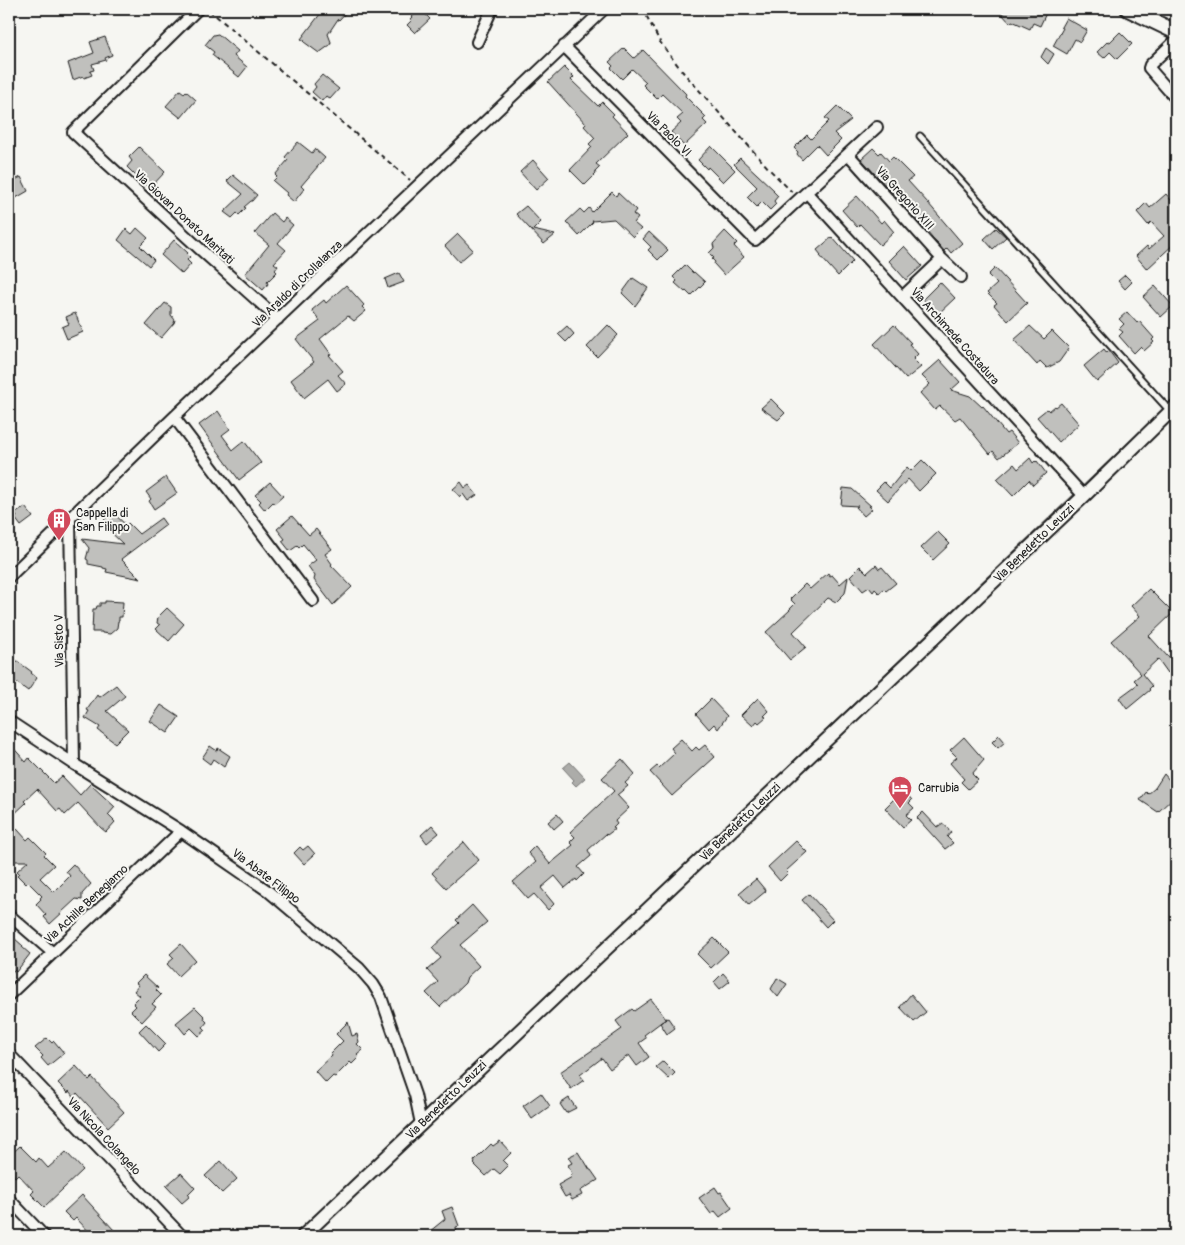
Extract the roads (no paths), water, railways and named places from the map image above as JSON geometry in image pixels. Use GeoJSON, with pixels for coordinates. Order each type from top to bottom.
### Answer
{"type":"FeatureCollection","features":[{"type":"Feature","properties":{"kind":"main road"},"geometry":{"type":"LineString","coordinates":[[1128,9],[1176,32]]}},
{"type":"Feature","properties":{"kind":"street","name":"Via Giovan Donato Maritati"},"geometry":{"type":"LineString","coordinates":[[198,9],[73,132],[278,319]]}},
{"type":"Feature","properties":{"kind":"street"},"geometry":{"type":"LineString","coordinates":[[477,42],[492,9]]}},
{"type":"Feature","properties":{"kind":"street","name":"Via Araldo di Crollalanza"},"geometry":{"type":"LineString","coordinates":[[9,577],[174,417],[604,9]]}},
{"type":"Feature","properties":{"kind":"street"},"geometry":{"type":"LineString","coordinates":[[1176,40],[1150,65],[1150,68],[1176,99]]}},
{"type":"Feature","properties":{"kind":"street","name":"Via Paolo VI"},"geometry":{"type":"LineString","coordinates":[[564,46],[755,240],[804,196]]}},
{"type":"Feature","properties":{"kind":"street"},"geometry":{"type":"LineString","coordinates":[[804,196],[877,127]]}},
{"type":"Feature","properties":{"kind":"street","name":"Via Gregorio XIII"},"geometry":{"type":"LineString","coordinates":[[848,154],[942,259],[961,277]]}},
{"type":"Feature","properties":{"kind":"street","name":"Via Archimede Costadura"},"geometry":{"type":"LineString","coordinates":[[804,196],[902,297],[1084,496]]}},
{"type":"Feature","properties":{"kind":"street"},"geometry":{"type":"LineString","coordinates":[[902,297],[942,259]]}},
{"type":"Feature","properties":{"kind":"street","name":"Via Benedetto Leuzzi"},"geometry":{"type":"LineString","coordinates":[[303,1236],[1084,496],[1173,409]]}},
{"type":"Feature","properties":{"kind":"street"},"geometry":{"type":"LineString","coordinates":[[174,417],[313,601]]}},
{"type":"Feature","properties":{"kind":"street","name":"Via Sisto V"},"geometry":{"type":"LineString","coordinates":[[70,518],[74,764]]}},
{"type":"Feature","properties":{"kind":"street","name":"Via Abate Filippo"},"geometry":{"type":"LineString","coordinates":[[9,720],[74,764],[181,831],[268,891],[358,968],[373,984],[381,997],[415,1095],[421,1124]]}},
{"type":"Feature","properties":{"kind":"street","name":"Via Achille Benegiamo"},"geometry":{"type":"LineString","coordinates":[[9,995],[181,831]]}},
{"type":"Feature","properties":{"kind":"street"},"geometry":{"type":"LineString","coordinates":[[9,915],[53,953]]}},
{"type":"Feature","properties":{"kind":"street","name":"Via Nicola Colangelo"},"geometry":{"type":"LineString","coordinates":[[9,1054],[182,1236]]}},
{"type":"Feature","properties":{"kind":"street"},"geometry":{"type":"LineString","coordinates":[[9,1199],[44,1236]]}},
{"type":"Feature","properties":{"kind":"lane"},"geometry":{"type":"LineString","coordinates":[[920,136],[1173,409]]}},
{"type":"Feature","properties":{"kind":"place","name":"Cappella di San Filippo"},"geometry":{"type":"Point","coordinates":[59,541]}},
{"type":"Feature","properties":{"kind":"place","name":"Carrubia"},"geometry":{"type":"Point","coordinates":[900,809]}}]}
